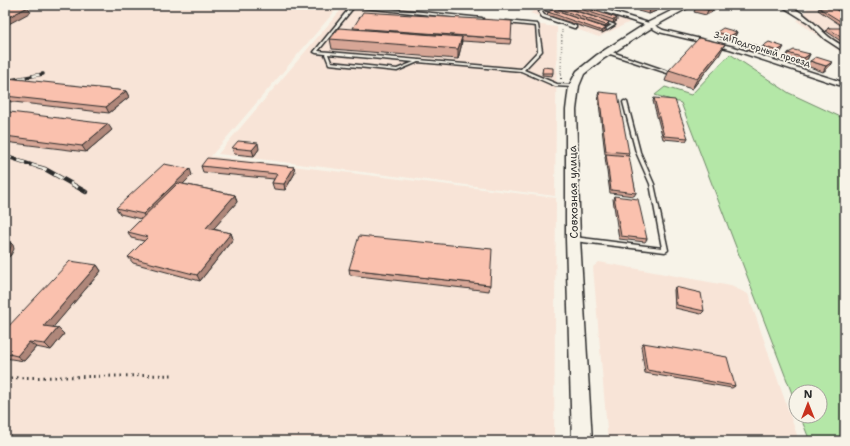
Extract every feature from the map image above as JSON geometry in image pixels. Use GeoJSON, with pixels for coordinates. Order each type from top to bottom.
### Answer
{"type":"FeatureCollection","features":[{"type":"Feature","properties":{"kind":"street","name":"3-й Подгорный проезд"},"geometry":{"type":"LineString","coordinates":[[585,5],[650,25],[661,31],[732,48],[845,85]]}},
{"type":"Feature","properties":{"kind":"street","name":"Совхозная улица"},"geometry":{"type":"LineString","coordinates":[[582,441],[573,239],[572,110],[568,86],[580,73],[608,52],[650,25],[688,5]]}},
{"type":"Feature","properties":{"kind":"street"},"geometry":{"type":"LineString","coordinates":[[782,5],[811,22],[827,38],[845,50]]}},
{"type":"Feature","properties":{"kind":"lane"},"geometry":{"type":"LineString","coordinates":[[550,5],[540,12],[543,16],[575,27]]}},
{"type":"Feature","properties":{"kind":"lane"},"geometry":{"type":"LineString","coordinates":[[483,20],[353,6],[316,52],[522,70],[556,85],[568,86]]}},
{"type":"Feature","properties":{"kind":"lane"},"geometry":{"type":"LineString","coordinates":[[545,9],[558,13]]}},
{"type":"Feature","properties":{"kind":"lane"},"geometry":{"type":"LineString","coordinates":[[593,25],[606,29],[614,25],[599,20]]}},
{"type":"Feature","properties":{"kind":"lane"},"geometry":{"type":"LineString","coordinates":[[498,21],[537,25],[540,51],[522,70]]}},
{"type":"Feature","properties":{"kind":"lane"},"geometry":{"type":"LineString","coordinates":[[608,52],[668,72]]}},
{"type":"Feature","properties":{"kind":"lane"},"geometry":{"type":"LineString","coordinates":[[326,53],[330,63],[397,70],[417,61]]}},
{"type":"Feature","properties":{"kind":"lane"},"geometry":{"type":"LineString","coordinates":[[573,239],[665,250],[652,184],[638,152],[625,102]]}},
{"type":"Feature","properties":{"kind":"path"},"geometry":{"type":"LineString","coordinates":[[555,20],[563,31],[568,86]]}},
{"type":"Feature","properties":{"kind":"path"},"geometry":{"type":"LineString","coordinates":[[5,378],[173,375]]}},
{"type":"Feature","properties":{"kind":"shaded area"},"geometry":{"type":"Polygon","coordinates":[[[5,5],[340,5],[211,156],[556,198],[554,441],[5,441],[5,5]]]}},
{"type":"Feature","properties":{"kind":"shaded area"},"geometry":{"type":"Polygon","coordinates":[[[345,5],[383,5],[557,27],[555,196],[218,154],[345,5]]]}},
{"type":"Feature","properties":{"kind":"shaded area"},"geometry":{"type":"Polygon","coordinates":[[[543,5],[576,5],[630,22],[599,37],[530,13],[543,5]]]}},
{"type":"Feature","properties":{"kind":"shaded area"},"geometry":{"type":"Polygon","coordinates":[[[810,5],[845,5],[845,55],[797,21],[810,5]]]}},
{"type":"Feature","properties":{"kind":"shaded area"},"geometry":{"type":"Polygon","coordinates":[[[599,262],[731,286],[748,294],[788,409],[788,424],[793,424],[799,441],[608,441],[593,267],[599,262]]]}},
{"type":"Feature","properties":{"kind":"green space"},"geometry":{"type":"Polygon","coordinates":[[[730,54],[789,93],[845,119],[845,441],[810,441],[803,424],[828,424],[828,384],[788,384],[681,103],[655,95],[665,87],[691,95],[730,54]]]}},
{"type":"Feature","properties":{"kind":"building"},"geometry":{"type":"Polygon","coordinates":[[[557,5],[609,22],[606,25],[553,7],[557,5]]]}},
{"type":"Feature","properties":{"kind":"building"},"geometry":{"type":"Polygon","coordinates":[[[568,5],[577,5],[617,18],[614,20],[568,5]]]}},
{"type":"Feature","properties":{"kind":"building"},"geometry":{"type":"Polygon","coordinates":[[[706,5],[714,8],[708,10],[696,7],[706,5]]]}},
{"type":"Feature","properties":{"kind":"building"},"geometry":{"type":"Polygon","coordinates":[[[835,5],[845,5],[845,11],[835,5]]]}},
{"type":"Feature","properties":{"kind":"building"},"geometry":{"type":"Polygon","coordinates":[[[5,6],[28,7],[5,19],[5,6]]]}},
{"type":"Feature","properties":{"kind":"building"},"geometry":{"type":"Polygon","coordinates":[[[639,6],[657,6],[650,9],[639,6]]]}},
{"type":"Feature","properties":{"kind":"building"},"geometry":{"type":"Polygon","coordinates":[[[819,8],[833,8],[845,15],[845,24],[819,8]]]}},
{"type":"Feature","properties":{"kind":"building"},"geometry":{"type":"Polygon","coordinates":[[[552,10],[606,28],[602,31],[548,12],[552,10]]]}},
{"type":"Feature","properties":{"kind":"building"},"geometry":{"type":"Polygon","coordinates":[[[363,12],[512,21],[511,39],[353,28],[363,12]]]}},
{"type":"Feature","properties":{"kind":"building"},"geometry":{"type":"Polygon","coordinates":[[[339,28],[462,37],[458,49],[330,39],[339,28]]]}},
{"type":"Feature","properties":{"kind":"building"},"geometry":{"type":"Polygon","coordinates":[[[723,28],[737,32],[730,36],[717,32],[723,28]]]}},
{"type":"Feature","properties":{"kind":"building"},"geometry":{"type":"Polygon","coordinates":[[[828,28],[843,28],[845,30],[845,40],[828,28]]]}},
{"type":"Feature","properties":{"kind":"building"},"geometry":{"type":"Polygon","coordinates":[[[699,38],[725,44],[697,79],[669,70],[699,38]]]}},
{"type":"Feature","properties":{"kind":"building"},"geometry":{"type":"Polygon","coordinates":[[[769,42],[784,47],[777,51],[763,46],[769,42]]]}},
{"type":"Feature","properties":{"kind":"building"},"geometry":{"type":"Polygon","coordinates":[[[750,44],[758,46],[756,49],[748,47],[750,44]]]}},
{"type":"Feature","properties":{"kind":"building"},"geometry":{"type":"Polygon","coordinates":[[[794,50],[810,54],[804,58],[788,53],[794,50]]]}},
{"type":"Feature","properties":{"kind":"building"},"geometry":{"type":"Polygon","coordinates":[[[816,57],[832,62],[826,66],[810,61],[816,57]]]}},
{"type":"Feature","properties":{"kind":"building"},"geometry":{"type":"Polygon","coordinates":[[[543,67],[553,68],[553,73],[542,73],[543,67]]]}},
{"type":"Feature","properties":{"kind":"building"},"geometry":{"type":"Polygon","coordinates":[[[5,79],[126,91],[106,107],[5,96],[5,79]]]}},
{"type":"Feature","properties":{"kind":"building"},"geometry":{"type":"Polygon","coordinates":[[[599,92],[618,94],[629,153],[606,151],[599,92]]]}},
{"type":"Feature","properties":{"kind":"building"},"geometry":{"type":"Polygon","coordinates":[[[654,98],[675,100],[688,138],[664,136],[654,98]]]}},
{"type":"Feature","properties":{"kind":"building"},"geometry":{"type":"Polygon","coordinates":[[[10,112],[108,124],[82,146],[5,136],[5,116],[10,112]]]}},
{"type":"Feature","properties":{"kind":"building"},"geometry":{"type":"Polygon","coordinates":[[[238,141],[258,143],[252,150],[232,148],[238,141]]]}},
{"type":"Feature","properties":{"kind":"building"},"geometry":{"type":"Polygon","coordinates":[[[606,154],[629,156],[636,193],[611,190],[606,154]]]}},
{"type":"Feature","properties":{"kind":"building"},"geometry":{"type":"Polygon","coordinates":[[[207,158],[294,167],[284,184],[272,183],[277,174],[201,166],[207,158]]]}},
{"type":"Feature","properties":{"kind":"building"},"geometry":{"type":"Polygon","coordinates":[[[164,164],[190,169],[143,214],[116,208],[164,164]]]}},
{"type":"Feature","properties":{"kind":"building"},"geometry":{"type":"Polygon","coordinates":[[[178,183],[235,195],[206,228],[231,233],[197,275],[128,257],[148,237],[128,232],[178,183]]]}},
{"type":"Feature","properties":{"kind":"building"},"geometry":{"type":"Polygon","coordinates":[[[614,196],[638,199],[647,239],[621,236],[614,196]]]}},
{"type":"Feature","properties":{"kind":"building"},"geometry":{"type":"Polygon","coordinates":[[[359,236],[492,249],[490,285],[349,269],[359,236]]]}},
{"type":"Feature","properties":{"kind":"building"},"geometry":{"type":"Polygon","coordinates":[[[5,241],[10,242],[11,246],[9,252],[5,255],[5,241]]]}},
{"type":"Feature","properties":{"kind":"building"},"geometry":{"type":"Polygon","coordinates":[[[70,261],[97,265],[44,326],[58,328],[45,344],[29,342],[17,356],[5,353],[5,330],[70,261]]]}},
{"type":"Feature","properties":{"kind":"building"},"geometry":{"type":"Polygon","coordinates":[[[675,287],[701,293],[704,311],[677,305],[675,287]]]}},
{"type":"Feature","properties":{"kind":"building"},"geometry":{"type":"Polygon","coordinates":[[[643,343],[727,357],[735,386],[647,370],[643,343]]]}},
{"type":"Feature","properties":{"kind":"railway"},"geometry":{"type":"LineString","coordinates":[[5,81],[43,74]]}},
{"type":"Feature","properties":{"kind":"railway"},"geometry":{"type":"LineString","coordinates":[[5,156],[38,167]]}},
{"type":"Feature","properties":{"kind":"railway"},"geometry":{"type":"LineString","coordinates":[[38,167],[45,169],[86,192]]}}]}
